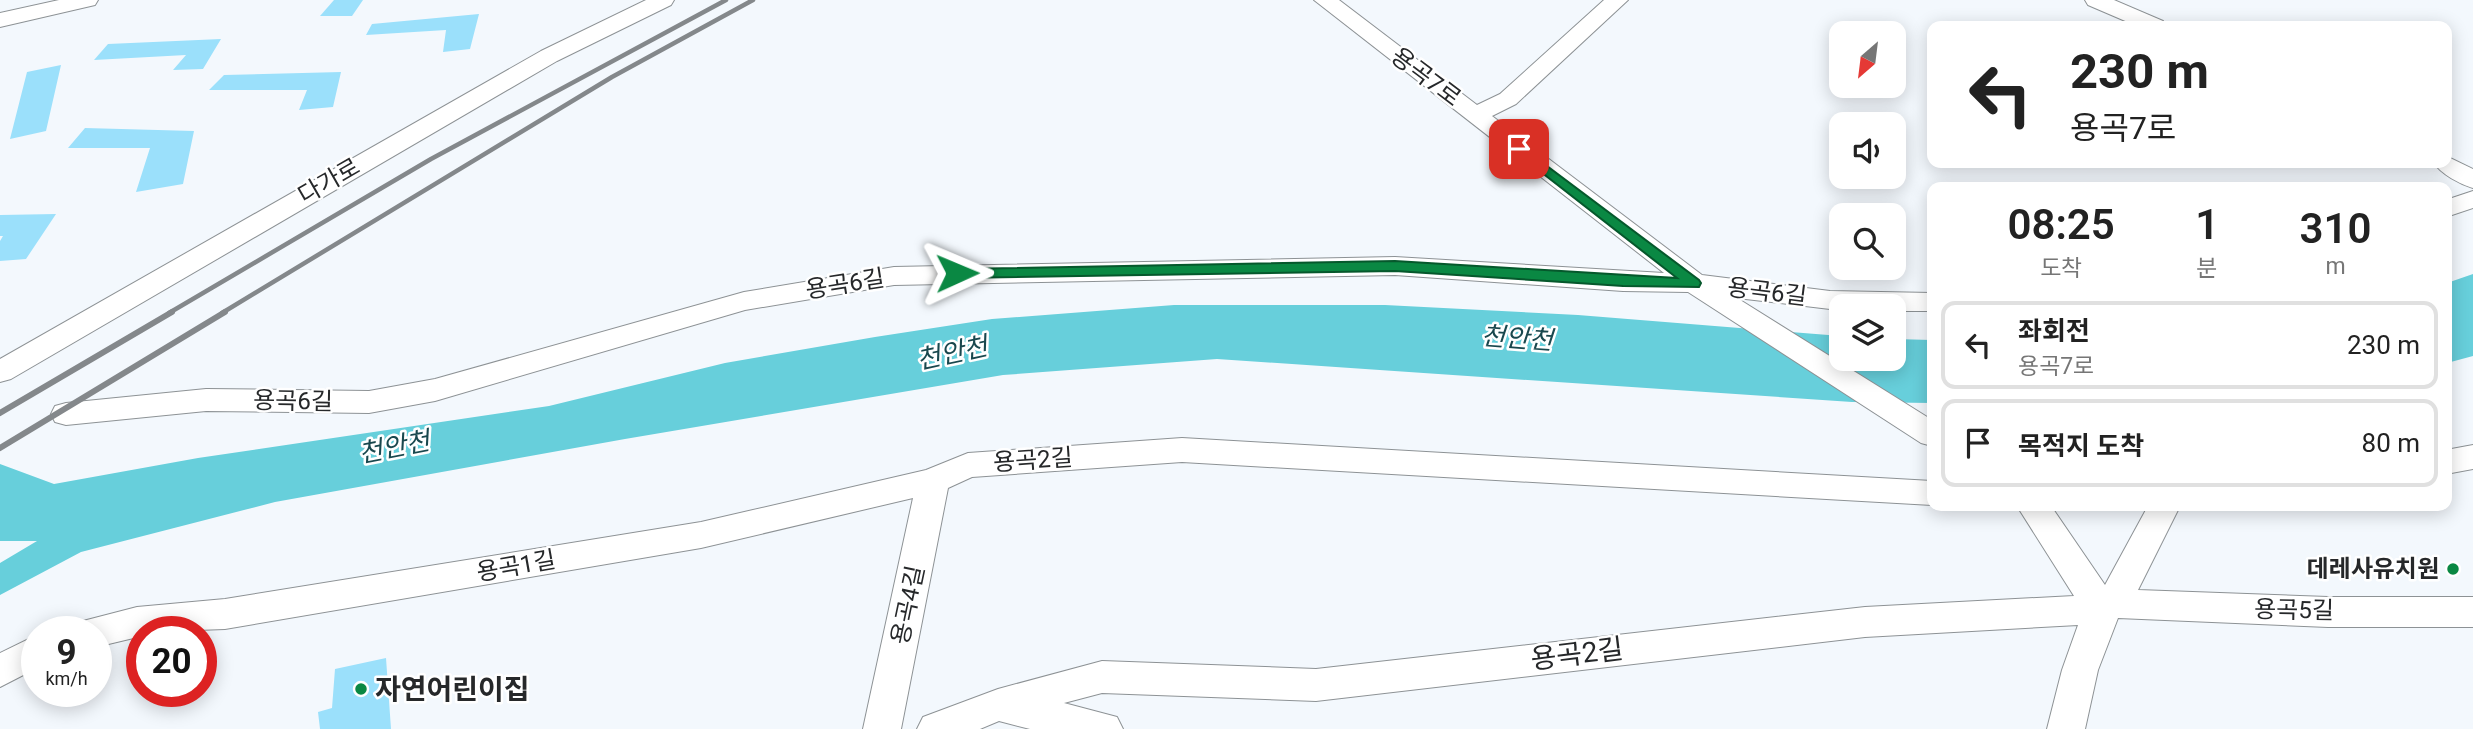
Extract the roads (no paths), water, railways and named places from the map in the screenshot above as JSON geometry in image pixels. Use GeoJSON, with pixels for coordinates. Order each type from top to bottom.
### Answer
{"type":"FeatureCollection","features":[{"type":"Feature","properties":{"kind":"street"},"geometry":{"type":"LineString","coordinates":[[0,20],[88,0]]}},
{"type":"Feature","properties":{"kind":"street","name":"다가로"},"geometry":{"type":"LineString","coordinates":[[3,365],[536,50],[638,0]]}},
{"type":"Feature","properties":{"kind":"street","name":"다가로"},"geometry":{"type":"LineString","coordinates":[[3,365],[538,63],[663,0]]}},
{"type":"Feature","properties":{"kind":"street","name":"용곡7로"},"geometry":{"type":"LineString","coordinates":[[1325,0],[1693,283],[1927,432]]}},
{"type":"Feature","properties":{"kind":"street"},"geometry":{"type":"LineString","coordinates":[[1476,115],[1508,99],[1617,0]]}},
{"type":"Feature","properties":{"kind":"street"},"geometry":{"type":"LineString","coordinates":[[2096,0],[2144,21]]}},
{"type":"Feature","properties":{"kind":"street"},"geometry":{"type":"LineString","coordinates":[[2452,167],[2473,180]]}},
{"type":"Feature","properties":{"kind":"street"},"geometry":{"type":"LineString","coordinates":[[2452,206],[2473,199]]}},
{"type":"Feature","properties":{"kind":"street","name":"용곡6길"},"geometry":{"type":"LineString","coordinates":[[66,414],[206,401],[369,402],[435,390],[744,301],[894,276],[1395,266],[1623,282],[1693,283],[1830,299],[1927,302]]}},
{"type":"Feature","properties":{"kind":"street","name":"용곡2길"},"geometry":{"type":"LineString","coordinates":[[933,481],[968,465],[1182,450],[1927,493]]}},
{"type":"Feature","properties":{"kind":"street"},"geometry":{"type":"LineString","coordinates":[[2452,461],[2473,457]]}},
{"type":"Feature","properties":{"kind":"street","name":"용곡1길"},"geometry":{"type":"LineString","coordinates":[[112,628],[137,622],[225,614],[701,535],[933,481]]}},
{"type":"Feature","properties":{"kind":"street","name":"용곡4길"},"geometry":{"type":"LineString","coordinates":[[882,729],[933,481]]}},
{"type":"Feature","properties":{"kind":"street"},"geometry":{"type":"LineString","coordinates":[[2037,511],[2108,606]]}},
{"type":"Feature","properties":{"kind":"street"},"geometry":{"type":"LineString","coordinates":[[2066,729],[2080,670],[2108,606],[2161,511]]}},
{"type":"Feature","properties":{"kind":"street","name":"용곡2길"},"geometry":{"type":"LineString","coordinates":[[936,729],[998,705],[1102,677],[1317,685],[1866,622],[2108,606]]}},
{"type":"Feature","properties":{"kind":"street","name":"용곡5길"},"geometry":{"type":"LineString","coordinates":[[2108,606],[2328,612],[2473,612]]}},
{"type":"Feature","properties":{"kind":"street"},"geometry":{"type":"LineString","coordinates":[[0,671],[21,659]]}},
{"type":"Feature","properties":{"kind":"street"},"geometry":{"type":"LineString","coordinates":[[998,705],[1104,729]]}},
{"type":"Feature","properties":{"kind":"water"},"geometry":{"type":"Polygon","coordinates":[[[2473,274],[2473,356],[2452,362],[2452,281],[2473,274]]]}},
{"type":"Feature","properties":{"kind":"water","name":"천안천"},"geometry":{"type":"Polygon","coordinates":[[[1174,305],[1385,305],[1578,315],[1829,335],[1829,371],[1906,371],[1906,339],[1927,340],[1927,403],[1852,402],[1217,359],[1003,375],[275,502],[81,552],[0,595],[0,563],[37,541],[0,541],[0,464],[54,484],[198,458],[549,406],[725,363],[992,319],[1174,305]]]}},
{"type":"Feature","properties":{"kind":"railway"},"geometry":{"type":"LineString","coordinates":[[169,313],[431,159],[726,0]]}},
{"type":"Feature","properties":{"kind":"railway"},"geometry":{"type":"LineString","coordinates":[[222,313],[612,77],[753,0]]}},
{"type":"Feature","properties":{"kind":"railway"},"geometry":{"type":"LineString","coordinates":[[0,413],[172,312]]}},
{"type":"Feature","properties":{"kind":"railway"},"geometry":{"type":"LineString","coordinates":[[0,448],[225,312]]}},
{"type":"Feature","properties":{"kind":"place","name":"데레사유치원"},"geometry":{"type":"Point","coordinates":[2453,569]}},
{"type":"Feature","properties":{"kind":"place","name":"자연어린이집"},"geometry":{"type":"Point","coordinates":[361,689]}}]}
